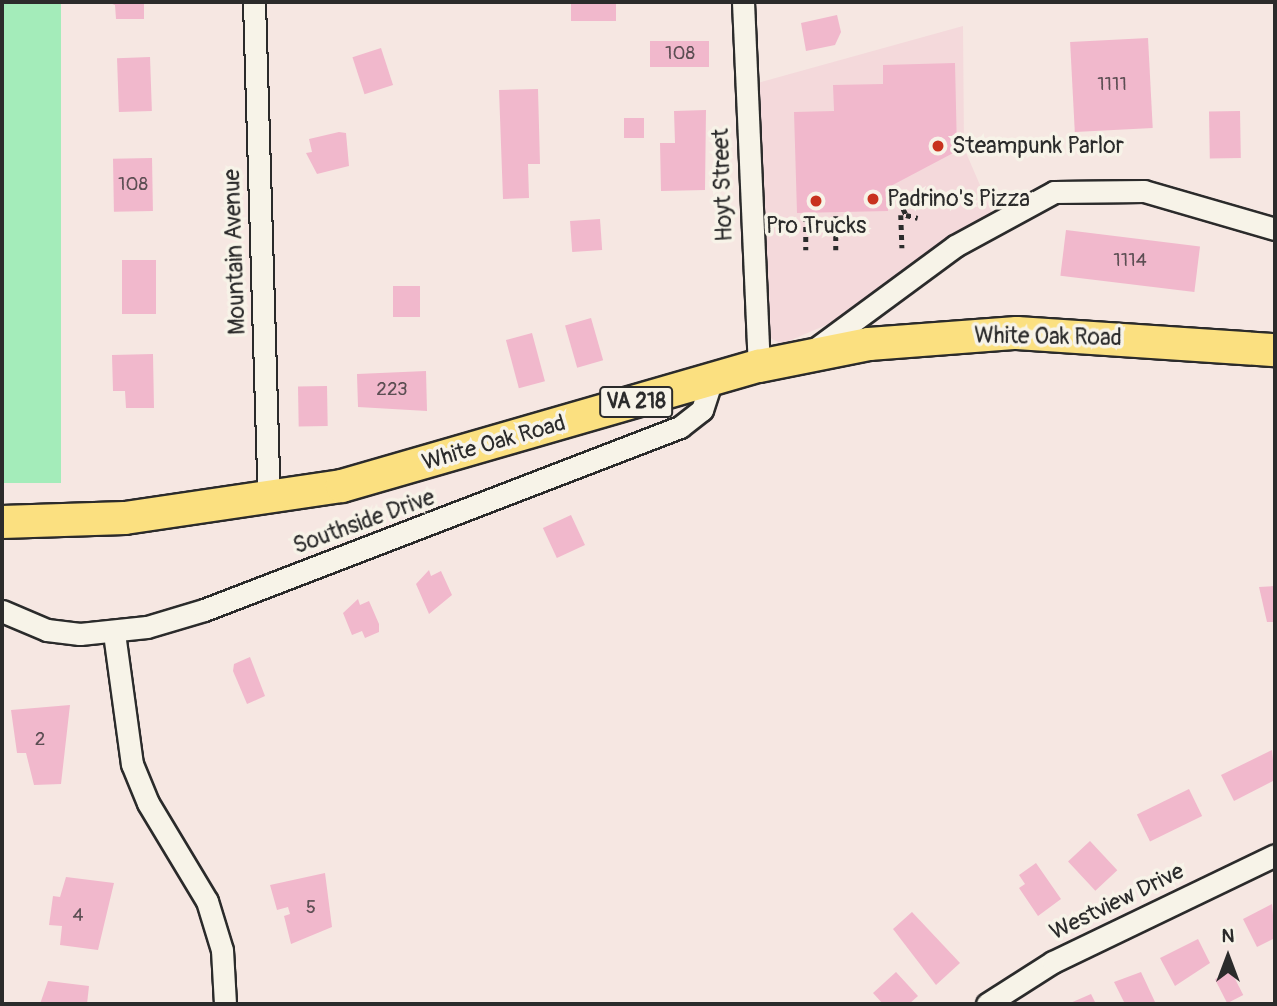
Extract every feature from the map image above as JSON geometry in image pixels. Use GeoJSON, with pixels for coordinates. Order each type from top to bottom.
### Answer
{"type":"FeatureCollection","features":[{"type":"Feature","properties":{"kind":"main road","name":"White Oak Road"},"geometry":{"type":"LineString","coordinates":[[2,522],[125,518],[269,500],[342,486],[809,354],[1017,333],[1275,350]]}},
{"type":"Feature","properties":{"kind":"street","name":"Mountain Avenue"},"geometry":{"type":"LineString","coordinates":[[254,2],[269,500]]}},
{"type":"Feature","properties":{"kind":"street","name":"Hoyt Street"},"geometry":{"type":"LineString","coordinates":[[743,2],[759,366]]}},
{"type":"Feature","properties":{"kind":"street"},"geometry":{"type":"LineString","coordinates":[[809,354],[955,246],[1054,192],[1144,191],[1275,229]]}},
{"type":"Feature","properties":{"kind":"street","name":"Southside Drive"},"geometry":{"type":"LineString","coordinates":[[2,611],[47,630],[114,633],[204,610],[680,427],[702,410],[712,380]]}},
{"type":"Feature","properties":{"kind":"street"},"geometry":{"type":"LineString","coordinates":[[114,633],[132,764],[207,901],[222,950],[225,1004]]}},
{"type":"Feature","properties":{"kind":"street","name":"Westview Drive"},"geometry":{"type":"LineString","coordinates":[[987,1004],[1053,962],[1275,855]]}},
{"type":"Feature","properties":{"kind":"path"},"geometry":{"type":"LineString","coordinates":[[895,191],[906,215],[918,218]]}},
{"type":"Feature","properties":{"kind":"path"},"geometry":{"type":"LineString","coordinates":[[901,215],[902,248]]}},
{"type":"Feature","properties":{"kind":"path"},"geometry":{"type":"LineString","coordinates":[[836,216],[836,250]]}},
{"type":"Feature","properties":{"kind":"path"},"geometry":{"type":"LineString","coordinates":[[806,217],[806,250]]}},
{"type":"Feature","properties":{"kind":"shaded area"},"geometry":{"type":"Polygon","coordinates":[[[963,26],[964,148],[992,213],[833,322],[782,344],[772,339],[766,331],[754,84],[963,26]]]}},
{"type":"Feature","properties":{"kind":"green space"},"geometry":{"type":"Polygon","coordinates":[[[2,2],[61,2],[61,483],[2,483],[2,2]]]}},
{"type":"Feature","properties":{"kind":"building"},"geometry":{"type":"Polygon","coordinates":[[[107,2],[144,2],[144,19],[116,19],[115,5],[107,2]]]}},
{"type":"Feature","properties":{"kind":"building"},"geometry":{"type":"Polygon","coordinates":[[[571,2],[616,2],[616,21],[571,21],[571,2]]]}},
{"type":"Feature","properties":{"kind":"building"},"geometry":{"type":"Polygon","coordinates":[[[837,15],[841,32],[835,45],[806,51],[801,23],[837,15]]]}},
{"type":"Feature","properties":{"kind":"building"},"geometry":{"type":"Polygon","coordinates":[[[1148,38],[1153,128],[1075,132],[1070,42],[1148,38]]]}},
{"type":"Feature","properties":{"kind":"building"},"geometry":{"type":"Polygon","coordinates":[[[650,41],[709,41],[709,67],[650,67],[650,41]]]}},
{"type":"Feature","properties":{"kind":"building"},"geometry":{"type":"Polygon","coordinates":[[[381,48],[393,85],[365,94],[352,57],[381,48]]]}},
{"type":"Feature","properties":{"kind":"building"},"geometry":{"type":"Polygon","coordinates":[[[150,57],[152,111],[119,112],[117,58],[150,57]]]}},
{"type":"Feature","properties":{"kind":"building"},"geometry":{"type":"Polygon","coordinates":[[[955,63],[957,151],[887,188],[888,211],[797,213],[794,112],[834,111],[833,85],[883,84],[883,65],[955,63]]]}},
{"type":"Feature","properties":{"kind":"building"},"geometry":{"type":"Polygon","coordinates":[[[538,89],[540,164],[528,164],[529,198],[503,199],[499,90],[538,89]]]}},
{"type":"Feature","properties":{"kind":"building"},"geometry":{"type":"Polygon","coordinates":[[[706,110],[705,190],[661,191],[660,143],[675,143],[674,111],[706,110]]]}},
{"type":"Feature","properties":{"kind":"building"},"geometry":{"type":"Polygon","coordinates":[[[1240,111],[1241,158],[1210,159],[1209,112],[1240,111]]]}},
{"type":"Feature","properties":{"kind":"building"},"geometry":{"type":"Polygon","coordinates":[[[624,118],[644,118],[644,138],[624,138],[624,118]]]}},
{"type":"Feature","properties":{"kind":"building"},"geometry":{"type":"Polygon","coordinates":[[[339,132],[346,133],[349,166],[317,174],[306,153],[312,152],[309,139],[339,132]]]}},
{"type":"Feature","properties":{"kind":"building"},"geometry":{"type":"Polygon","coordinates":[[[152,158],[153,211],[114,212],[113,159],[152,158]]]}},
{"type":"Feature","properties":{"kind":"building"},"geometry":{"type":"Polygon","coordinates":[[[600,219],[602,250],[572,252],[570,221],[600,219]]]}},
{"type":"Feature","properties":{"kind":"building"},"geometry":{"type":"Polygon","coordinates":[[[1066,230],[1200,246],[1194,292],[1060,276],[1066,230]]]}},
{"type":"Feature","properties":{"kind":"building"},"geometry":{"type":"Polygon","coordinates":[[[122,260],[156,260],[156,314],[122,314],[122,260]]]}},
{"type":"Feature","properties":{"kind":"building"},"geometry":{"type":"Polygon","coordinates":[[[393,286],[420,286],[420,317],[393,317],[393,286]]]}},
{"type":"Feature","properties":{"kind":"building"},"geometry":{"type":"Polygon","coordinates":[[[591,318],[603,360],[577,368],[565,325],[591,318]]]}},
{"type":"Feature","properties":{"kind":"building"},"geometry":{"type":"Polygon","coordinates":[[[532,333],[545,381],[519,388],[506,340],[532,333]]]}},
{"type":"Feature","properties":{"kind":"building"},"geometry":{"type":"Polygon","coordinates":[[[153,354],[154,408],[126,408],[125,391],[113,391],[112,355],[153,354]]]}},
{"type":"Feature","properties":{"kind":"building"},"geometry":{"type":"Polygon","coordinates":[[[426,371],[427,411],[358,407],[357,374],[426,371]]]}},
{"type":"Feature","properties":{"kind":"building"},"geometry":{"type":"Polygon","coordinates":[[[327,386],[328,426],[299,427],[298,387],[327,386]]]}},
{"type":"Feature","properties":{"kind":"building"},"geometry":{"type":"Polygon","coordinates":[[[571,515],[585,545],[557,558],[543,528],[571,515]]]}},
{"type":"Feature","properties":{"kind":"building"},"geometry":{"type":"Polygon","coordinates":[[[429,570],[431,576],[441,571],[452,595],[429,614],[416,584],[429,570]]]}},
{"type":"Feature","properties":{"kind":"building"},"geometry":{"type":"Polygon","coordinates":[[[1275,586],[1275,622],[1267,622],[1259,587],[1275,586]]]}},
{"type":"Feature","properties":{"kind":"building"},"geometry":{"type":"Polygon","coordinates":[[[358,599],[360,605],[369,601],[379,624],[379,632],[365,638],[362,631],[352,635],[343,613],[358,599]]]}},
{"type":"Feature","properties":{"kind":"building"},"geometry":{"type":"Polygon","coordinates":[[[250,657],[265,696],[247,704],[233,671],[234,664],[250,657]]]}},
{"type":"Feature","properties":{"kind":"building"},"geometry":{"type":"Polygon","coordinates":[[[70,705],[61,784],[34,785],[26,753],[17,753],[11,710],[70,705]]]}},
{"type":"Feature","properties":{"kind":"building"},"geometry":{"type":"Polygon","coordinates":[[[1272,750],[1275,780],[1234,801],[1221,775],[1272,750]]]}},
{"type":"Feature","properties":{"kind":"building"},"geometry":{"type":"Polygon","coordinates":[[[1189,789],[1202,816],[1150,841],[1137,814],[1189,789]]]}},
{"type":"Feature","properties":{"kind":"building"},"geometry":{"type":"Polygon","coordinates":[[[1090,841],[1117,870],[1095,891],[1068,861],[1090,841]]]}},
{"type":"Feature","properties":{"kind":"building"},"geometry":{"type":"Polygon","coordinates":[[[1036,863],[1061,899],[1038,916],[1019,888],[1025,884],[1019,875],[1036,863]]]}},
{"type":"Feature","properties":{"kind":"building"},"geometry":{"type":"Polygon","coordinates":[[[325,873],[332,927],[291,944],[284,916],[290,914],[288,907],[277,910],[270,885],[325,873]]]}},
{"type":"Feature","properties":{"kind":"building"},"geometry":{"type":"Polygon","coordinates":[[[66,877],[114,883],[98,950],[60,945],[62,926],[49,925],[53,896],[60,897],[66,877]]]}},
{"type":"Feature","properties":{"kind":"building"},"geometry":{"type":"Polygon","coordinates":[[[1272,904],[1275,938],[1257,947],[1243,919],[1272,904]]]}},
{"type":"Feature","properties":{"kind":"building"},"geometry":{"type":"Polygon","coordinates":[[[912,912],[960,963],[936,985],[893,929],[912,912]]]}},
{"type":"Feature","properties":{"kind":"building"},"geometry":{"type":"Polygon","coordinates":[[[1198,939],[1210,963],[1175,986],[1160,958],[1198,939]]]}},
{"type":"Feature","properties":{"kind":"building"},"geometry":{"type":"Polygon","coordinates":[[[1231,971],[1243,995],[1227,1003],[1215,979],[1231,971]]]}},
{"type":"Feature","properties":{"kind":"building"},"geometry":{"type":"Polygon","coordinates":[[[896,972],[918,996],[909,1004],[883,1004],[873,993],[896,972]]]}},
{"type":"Feature","properties":{"kind":"building"},"geometry":{"type":"Polygon","coordinates":[[[1141,972],[1155,1002],[1125,1004],[1114,982],[1141,972]]]}},
{"type":"Feature","properties":{"kind":"building"},"geometry":{"type":"Polygon","coordinates":[[[48,981],[89,986],[87,1004],[40,1004],[48,981]]]}},
{"type":"Feature","properties":{"kind":"building"},"geometry":{"type":"Polygon","coordinates":[[[1091,994],[1096,1004],[1068,1004],[1091,994]]]}},
{"type":"Feature","properties":{"kind":"place","name":"Steampunk Parlor"},"geometry":{"type":"Point","coordinates":[938,146]}},
{"type":"Feature","properties":{"kind":"place","name":"Padrino's Pizza"},"geometry":{"type":"Point","coordinates":[873,199]}},
{"type":"Feature","properties":{"kind":"place","name":"Pro Trucks"},"geometry":{"type":"Point","coordinates":[816,201]}}]}
